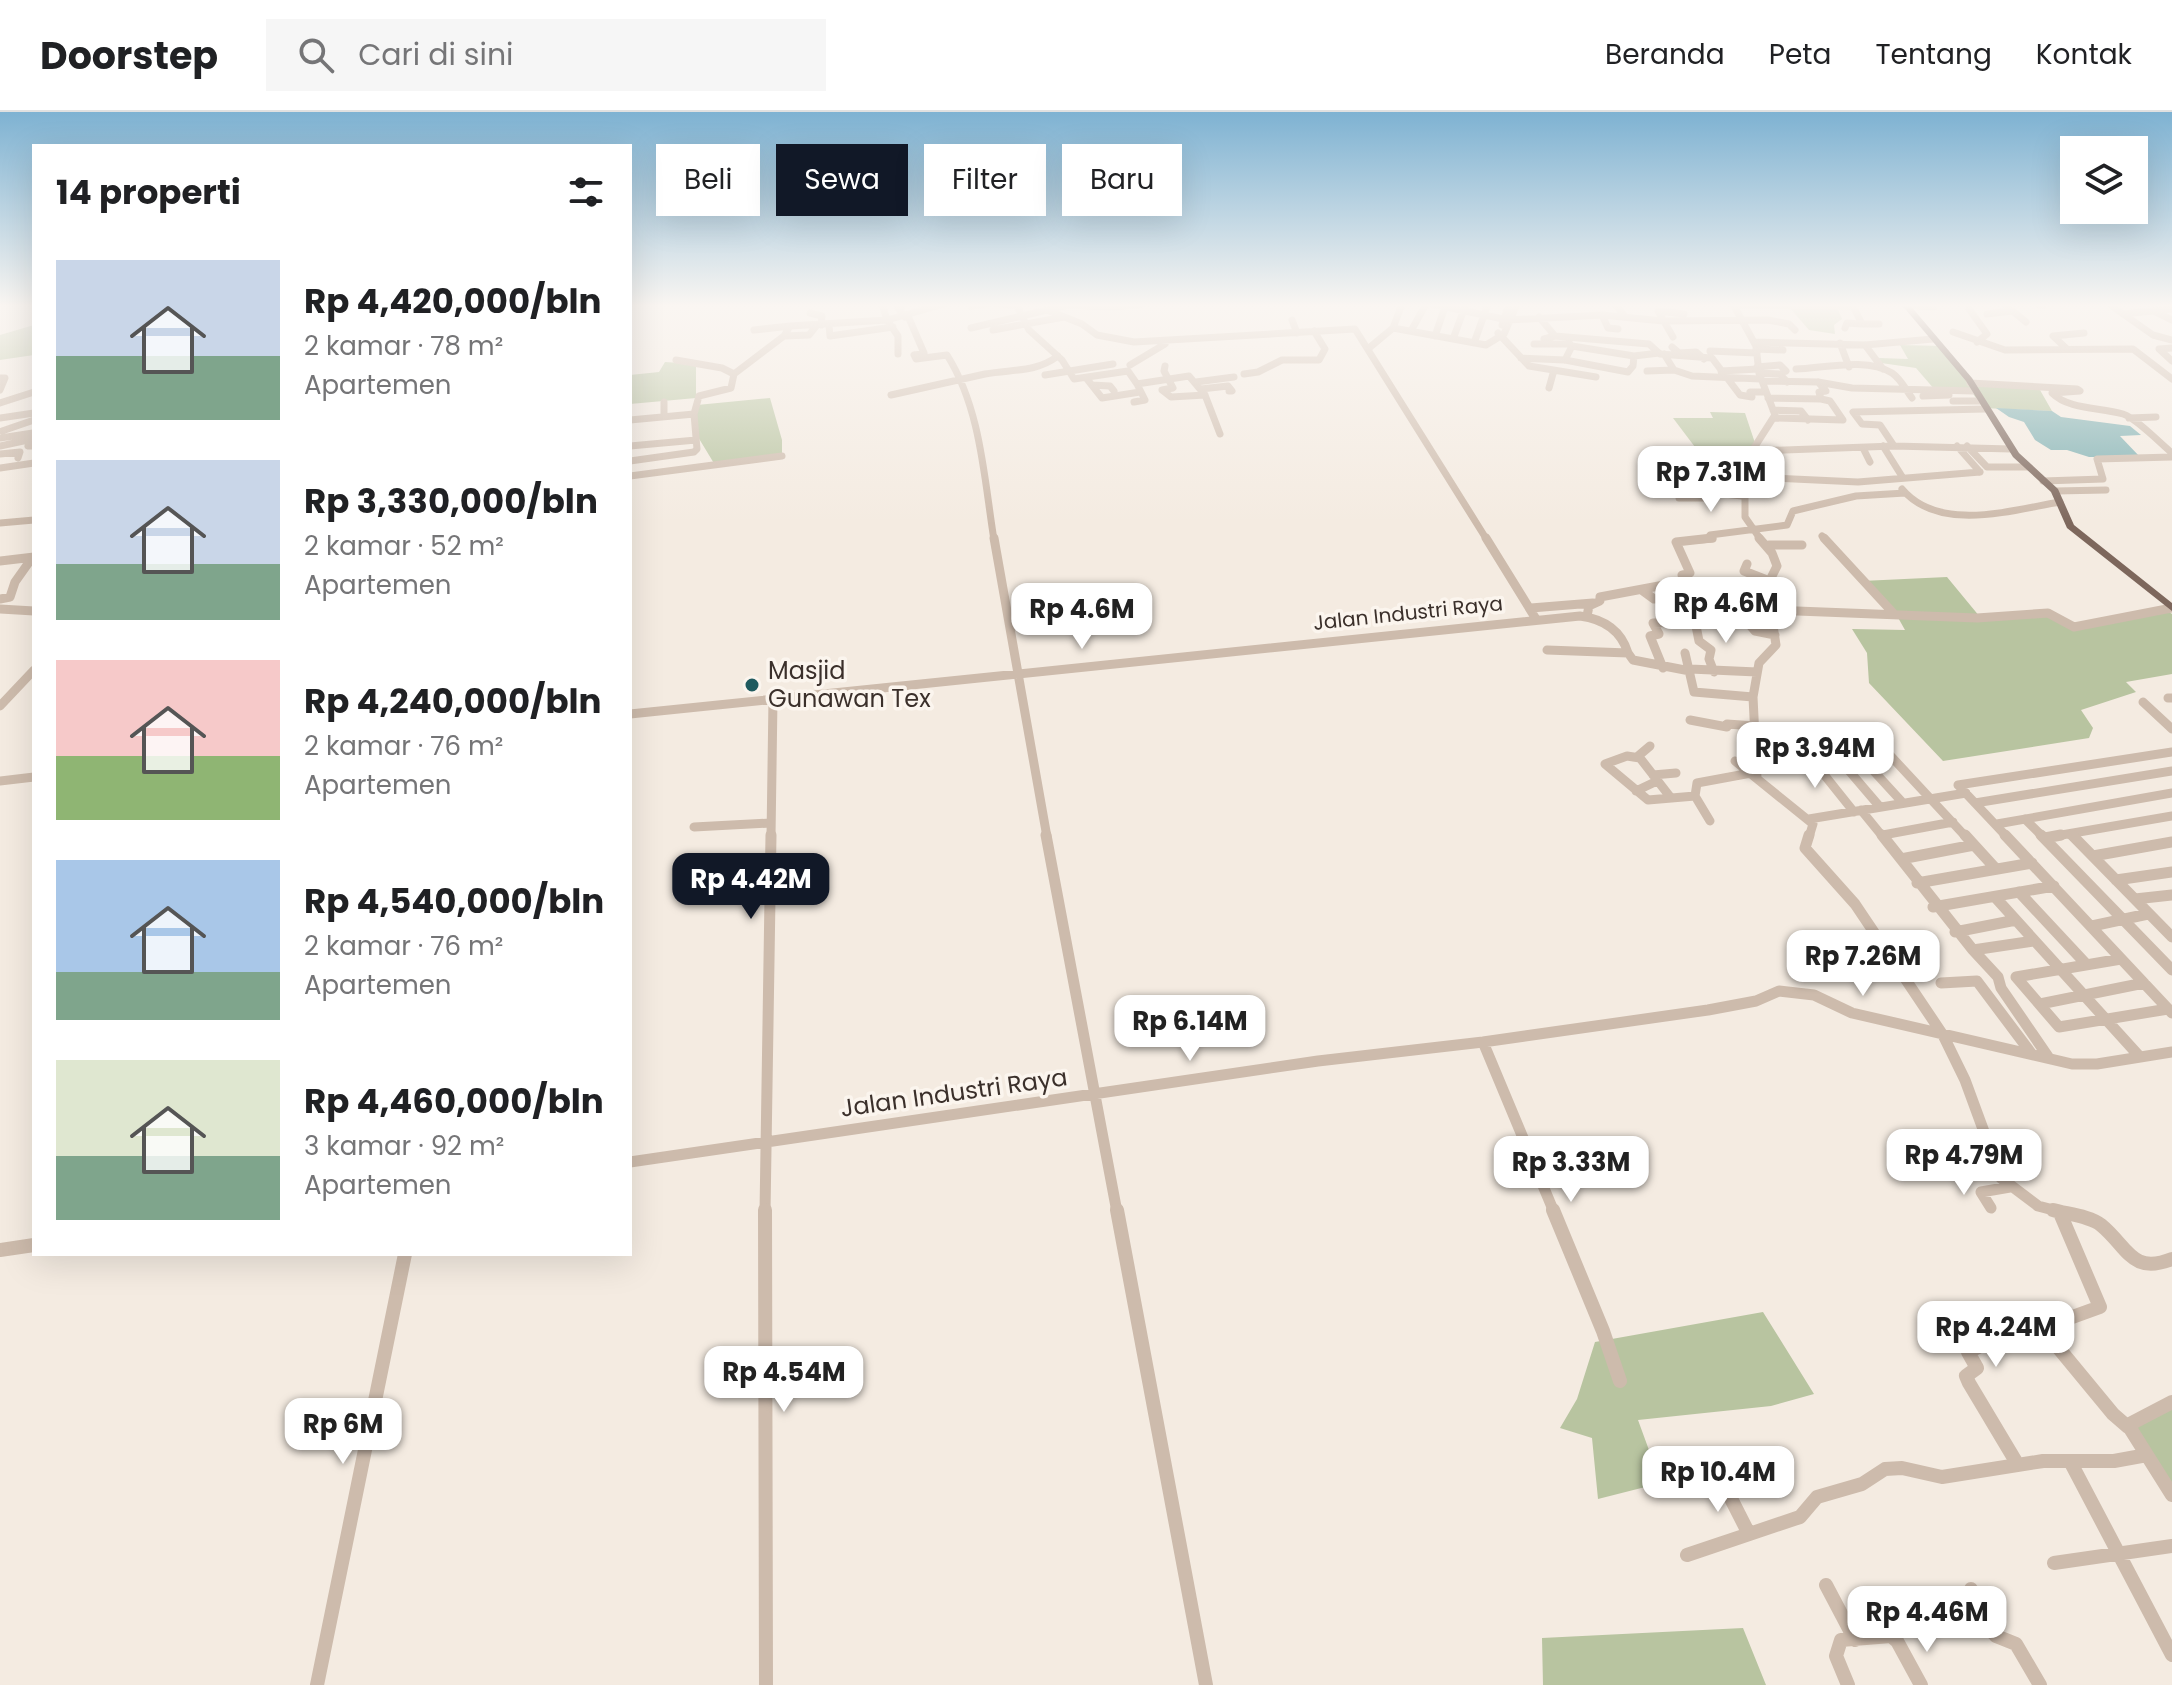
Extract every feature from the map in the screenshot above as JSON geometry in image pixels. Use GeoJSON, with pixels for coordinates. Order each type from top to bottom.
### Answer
{"type":"FeatureCollection","features":[{"type":"Feature","properties":{"kind":"main road"},"geometry":{"type":"LineString","coordinates":[[1966,377],[2011,449],[2055,491],[2070,526],[2172,608]]}},
{"type":"Feature","properties":{"kind":"street"},"geometry":{"type":"LineString","coordinates":[[700,394],[730,389],[733,377]]}},
{"type":"Feature","properties":{"kind":"street"},"geometry":{"type":"LineString","coordinates":[[961,377],[971,404],[1017,674],[1206,1685]]}},
{"type":"Feature","properties":{"kind":"street"},"geometry":{"type":"LineString","coordinates":[[891,395],[979,377]]}},
{"type":"Feature","properties":{"kind":"street"},"geometry":{"type":"LineString","coordinates":[[1074,377],[1110,386],[1114,391]]}},
{"type":"Feature","properties":{"kind":"street"},"geometry":{"type":"LineString","coordinates":[[1089,382],[1105,377]]}},
{"type":"Feature","properties":{"kind":"street"},"geometry":{"type":"LineString","coordinates":[[1132,377],[1145,400],[1134,402]]}},
{"type":"Feature","properties":{"kind":"street"},"geometry":{"type":"LineString","coordinates":[[1167,377],[1173,388],[1162,390],[1172,398],[1232,385]]}},
{"type":"Feature","properties":{"kind":"street"},"geometry":{"type":"LineString","coordinates":[[1089,382],[1102,398],[1183,377]]}},
{"type":"Feature","properties":{"kind":"street"},"geometry":{"type":"LineString","coordinates":[[1190,377],[1202,392],[1220,434]]}},
{"type":"Feature","properties":{"kind":"street","name":"Jalan Industri Raya"},"geometry":{"type":"LineString","coordinates":[[632,714],[1536,619],[1387,377]]}},
{"type":"Feature","properties":{"kind":"street"},"geometry":{"type":"LineString","coordinates":[[1549,388],[1552,377]]}},
{"type":"Feature","properties":{"kind":"street"},"geometry":{"type":"LineString","coordinates":[[1573,385],[1574,377]]}},
{"type":"Feature","properties":{"kind":"street"},"geometry":{"type":"LineString","coordinates":[[1712,377],[1751,377]]}},
{"type":"Feature","properties":{"kind":"street"},"geometry":{"type":"LineString","coordinates":[[1754,776],[1753,697],[1763,658],[1775,649],[1767,580],[1777,566],[1776,554],[1747,522],[1742,496],[1749,477],[1745,462],[1774,414],[1760,377]]}},
{"type":"Feature","properties":{"kind":"street"},"geometry":{"type":"LineString","coordinates":[[1771,377],[1787,382],[1818,382],[1844,377]]}},
{"type":"Feature","properties":{"kind":"street"},"geometry":{"type":"LineString","coordinates":[[1857,377],[1891,388],[1977,395]]}},
{"type":"Feature","properties":{"kind":"street"},"geometry":{"type":"LineString","coordinates":[[1895,377],[1912,398]]}},
{"type":"Feature","properties":{"kind":"street"},"geometry":{"type":"LineString","coordinates":[[0,378],[5,378],[0,389]]}},
{"type":"Feature","properties":{"kind":"street"},"geometry":{"type":"LineString","coordinates":[[1727,378],[1740,395],[1753,397],[1750,392],[1828,400],[1843,420],[1808,420],[1774,414]]}},
{"type":"Feature","properties":{"kind":"street"},"geometry":{"type":"LineString","coordinates":[[1818,382],[1826,391],[1819,392],[1821,399]]}},
{"type":"Feature","properties":{"kind":"street"},"geometry":{"type":"LineString","coordinates":[[632,461],[694,452],[694,414],[700,394],[712,383]]}},
{"type":"Feature","properties":{"kind":"street"},"geometry":{"type":"LineString","coordinates":[[1891,388],[1907,409]]}},
{"type":"Feature","properties":{"kind":"street"},"geometry":{"type":"LineString","coordinates":[[1923,396],[2075,389],[2080,391],[2052,393],[2071,406],[2097,407],[2107,413],[2124,414],[2170,451]]}},
{"type":"Feature","properties":{"kind":"street"},"geometry":{"type":"LineString","coordinates":[[1140,390],[1166,393]]}},
{"type":"Feature","properties":{"kind":"street"},"geometry":{"type":"LineString","coordinates":[[1170,404],[1202,392]]}},
{"type":"Feature","properties":{"kind":"street"},"geometry":{"type":"LineString","coordinates":[[0,403],[32,393]]}},
{"type":"Feature","properties":{"kind":"street"},"geometry":{"type":"LineString","coordinates":[[1953,401],[1977,395]]}},
{"type":"Feature","properties":{"kind":"street"},"geometry":{"type":"LineString","coordinates":[[1853,415],[1854,411],[1907,409],[1977,395]]}},
{"type":"Feature","properties":{"kind":"street"},"geometry":{"type":"LineString","coordinates":[[664,402],[664,416]]}},
{"type":"Feature","properties":{"kind":"street"},"geometry":{"type":"LineString","coordinates":[[633,408],[632,420],[694,414]]}},
{"type":"Feature","properties":{"kind":"street"},"geometry":{"type":"LineString","coordinates":[[0,418],[32,413]]}},
{"type":"Feature","properties":{"kind":"street"},"geometry":{"type":"LineString","coordinates":[[1842,415],[1853,415],[1862,424],[1879,424],[1894,446]]}},
{"type":"Feature","properties":{"kind":"street"},"geometry":{"type":"LineString","coordinates":[[2129,418],[2156,417]]}},
{"type":"Feature","properties":{"kind":"street"},"geometry":{"type":"LineString","coordinates":[[0,431],[32,421]]}},
{"type":"Feature","properties":{"kind":"street"},"geometry":{"type":"LineString","coordinates":[[0,438],[32,433]]}},
{"type":"Feature","properties":{"kind":"street"},"geometry":{"type":"LineString","coordinates":[[632,446],[696,440]]}},
{"type":"Feature","properties":{"kind":"street"},"geometry":{"type":"LineString","coordinates":[[0,446],[32,441]]}},
{"type":"Feature","properties":{"kind":"street"},"geometry":{"type":"LineString","coordinates":[[1754,451],[1848,454],[1863,448],[1883,446],[2011,449]]}},
{"type":"Feature","properties":{"kind":"street"},"geometry":{"type":"LineString","coordinates":[[1883,446],[1903,478]]}},
{"type":"Feature","properties":{"kind":"street"},"geometry":{"type":"LineString","coordinates":[[1962,446],[1987,467],[2027,467]]}},
{"type":"Feature","properties":{"kind":"street"},"geometry":{"type":"LineString","coordinates":[[1749,477],[1844,482],[1980,472],[1962,446]]}},
{"type":"Feature","properties":{"kind":"street"},"geometry":{"type":"LineString","coordinates":[[1863,448],[1870,462]]}},
{"type":"Feature","properties":{"kind":"street"},"geometry":{"type":"LineString","coordinates":[[2043,481],[2102,479],[2096,463],[2099,459],[2170,451]]}},
{"type":"Feature","properties":{"kind":"street"},"geometry":{"type":"LineString","coordinates":[[0,454],[19,452],[18,458]]}},
{"type":"Feature","properties":{"kind":"street"},"geometry":{"type":"LineString","coordinates":[[632,476],[782,456]]}},
{"type":"Feature","properties":{"kind":"street"},"geometry":{"type":"LineString","coordinates":[[654,458],[656,472]]}},
{"type":"Feature","properties":{"kind":"street"},"geometry":{"type":"LineString","coordinates":[[0,468],[32,463]]}},
{"type":"Feature","properties":{"kind":"street"},"geometry":{"type":"LineString","coordinates":[[1893,479],[1920,506],[1955,513],[2060,502]]}},
{"type":"Feature","properties":{"kind":"street"},"geometry":{"type":"LineString","coordinates":[[2055,491],[2106,490]]}},
{"type":"Feature","properties":{"kind":"street"},"geometry":{"type":"LineString","coordinates":[[1679,498],[1712,498],[1715,493],[1742,496]]}},
{"type":"Feature","properties":{"kind":"street"},"geometry":{"type":"LineString","coordinates":[[1531,608],[1599,602],[1600,597],[1664,585],[1685,587],[1682,575],[1690,572],[1676,542],[1713,539],[1710,535],[1754,532],[1789,524],[1793,511],[1856,496],[1905,493]]}},
{"type":"Feature","properties":{"kind":"street"},"geometry":{"type":"LineString","coordinates":[[1947,499],[1955,513]]}},
{"type":"Feature","properties":{"kind":"street"},"geometry":{"type":"LineString","coordinates":[[0,523],[32,520]]}},
{"type":"Feature","properties":{"kind":"street"},"geometry":{"type":"LineString","coordinates":[[1822,536],[1895,615]]}},
{"type":"Feature","properties":{"kind":"street"},"geometry":{"type":"LineString","coordinates":[[1769,545],[1802,545]]}},
{"type":"Feature","properties":{"kind":"street"},"geometry":{"type":"LineString","coordinates":[[0,561],[32,556]]}},
{"type":"Feature","properties":{"kind":"street"},"geometry":{"type":"LineString","coordinates":[[0,599],[11,596],[14,583],[32,557]]}},
{"type":"Feature","properties":{"kind":"street"},"geometry":{"type":"LineString","coordinates":[[1747,564],[1744,571],[1747,575],[1767,580]]}},
{"type":"Feature","properties":{"kind":"street"},"geometry":{"type":"LineString","coordinates":[[1643,591],[1654,599],[1673,597],[1692,616],[1699,641],[1712,653],[1709,659],[1714,672]]}},
{"type":"Feature","properties":{"kind":"street"},"geometry":{"type":"LineString","coordinates":[[1692,616],[1702,606],[1698,601],[1767,596]]}},
{"type":"Feature","properties":{"kind":"street"},"geometry":{"type":"LineString","coordinates":[[1587,616],[1587,608],[1593,603]]}},
{"type":"Feature","properties":{"kind":"street"},"geometry":{"type":"LineString","coordinates":[[1769,610],[1977,618],[2048,613],[2074,627],[2172,608]]}},
{"type":"Feature","properties":{"kind":"street"},"geometry":{"type":"LineString","coordinates":[[0,609],[32,611]]}},
{"type":"Feature","properties":{"kind":"street"},"geometry":{"type":"LineString","coordinates":[[1536,619],[1587,616],[1620,634],[1630,660],[1663,668],[1757,672]]}},
{"type":"Feature","properties":{"kind":"street"},"geometry":{"type":"LineString","coordinates":[[1663,668],[1650,636],[1659,634],[1653,623],[1692,616],[1749,624],[1755,631],[1775,635]]}},
{"type":"Feature","properties":{"kind":"street"},"geometry":{"type":"LineString","coordinates":[[1547,650],[1628,653]]}},
{"type":"Feature","properties":{"kind":"street"},"geometry":{"type":"LineString","coordinates":[[1685,653],[1694,692],[1753,697]]}},
{"type":"Feature","properties":{"kind":"street"},"geometry":{"type":"LineString","coordinates":[[0,706],[32,672]]}},
{"type":"Feature","properties":{"kind":"street"},"geometry":{"type":"LineString","coordinates":[[766,1685],[765,1143],[773,699]]}},
{"type":"Feature","properties":{"kind":"street"},"geometry":{"type":"LineString","coordinates":[[2143,702],[2172,729]]}},
{"type":"Feature","properties":{"kind":"street"},"geometry":{"type":"LineString","coordinates":[[1690,720],[1727,727],[1727,724],[1755,726]]}},
{"type":"Feature","properties":{"kind":"street"},"geometry":{"type":"LineString","coordinates":[[1755,738],[1771,742],[1774,753],[1780,759],[1813,761]]}},
{"type":"Feature","properties":{"kind":"street"},"geometry":{"type":"LineString","coordinates":[[1903,803],[1848,743],[1849,739],[1874,738],[1996,869]]}},
{"type":"Feature","properties":{"kind":"street"},"geometry":{"type":"LineString","coordinates":[[1880,807],[1827,745],[1802,747],[1857,811],[1883,835],[1933,907],[1998,977],[2001,988],[2049,1058]]}},
{"type":"Feature","properties":{"kind":"street"},"geometry":{"type":"LineString","coordinates":[[1650,746],[1637,757],[1621,757],[1605,764],[1652,801],[1695,796]]}},
{"type":"Feature","properties":{"kind":"street"},"geometry":{"type":"LineString","coordinates":[[2170,1011],[1958,785],[2172,752]]}},
{"type":"Feature","properties":{"kind":"street"},"geometry":{"type":"LineString","coordinates":[[1637,757],[1671,798]]}},
{"type":"Feature","properties":{"kind":"street"},"geometry":{"type":"LineString","coordinates":[[1735,761],[1809,819],[1814,827],[1805,848],[1855,904],[1943,1035],[1965,1080],[2001,1178],[2038,1206],[2099,1223],[2135,1261],[2146,1265],[2172,1259]]}},
{"type":"Feature","properties":{"kind":"street"},"geometry":{"type":"LineString","coordinates":[[2109,762],[2126,778]]}},
{"type":"Feature","properties":{"kind":"street"},"geometry":{"type":"LineString","coordinates":[[1975,803],[2172,771]]}},
{"type":"Feature","properties":{"kind":"street"},"geometry":{"type":"LineString","coordinates":[[1636,791],[1655,778],[1676,773]]}},
{"type":"Feature","properties":{"kind":"street"},"geometry":{"type":"LineString","coordinates":[[1710,821],[1695,796],[1697,783],[1754,776]]}},
{"type":"Feature","properties":{"kind":"street"},"geometry":{"type":"LineString","coordinates":[[0,781],[32,777]]}},
{"type":"Feature","properties":{"kind":"street"},"geometry":{"type":"LineString","coordinates":[[1809,819],[1966,793]]}},
{"type":"Feature","properties":{"kind":"street"},"geometry":{"type":"LineString","coordinates":[[1997,824],[2172,793]]}},
{"type":"Feature","properties":{"kind":"street"},"geometry":{"type":"LineString","coordinates":[[2045,838],[2172,816]]}},
{"type":"Feature","properties":{"kind":"street"},"geometry":{"type":"LineString","coordinates":[[2025,819],[2172,970]]}},
{"type":"Feature","properties":{"kind":"street"},"geometry":{"type":"LineString","coordinates":[[1883,835],[1953,822]]}},
{"type":"Feature","properties":{"kind":"street"},"geometry":{"type":"LineString","coordinates":[[694,827],[771,823]]}},
{"type":"Feature","properties":{"kind":"street"},"geometry":{"type":"LineString","coordinates":[[2071,834],[2172,937]]}},
{"type":"Feature","properties":{"kind":"street"},"geometry":{"type":"LineString","coordinates":[[2093,856],[2172,842]]}},
{"type":"Feature","properties":{"kind":"street"},"geometry":{"type":"LineString","coordinates":[[1901,859],[1974,845]]}},
{"type":"Feature","properties":{"kind":"street"},"geometry":{"type":"LineString","coordinates":[[1917,883],[2032,863]]}},
{"type":"Feature","properties":{"kind":"street"},"geometry":{"type":"LineString","coordinates":[[2116,880],[2172,872]]}},
{"type":"Feature","properties":{"kind":"street"},"geometry":{"type":"LineString","coordinates":[[1933,907],[2054,886]]}},
{"type":"Feature","properties":{"kind":"street"},"geometry":{"type":"LineString","coordinates":[[2019,892],[2087,965]]}},
{"type":"Feature","properties":{"kind":"street"},"geometry":{"type":"LineString","coordinates":[[2135,899],[2172,895]]}},
{"type":"Feature","properties":{"kind":"street"},"geometry":{"type":"LineString","coordinates":[[1995,897],[2140,1057]]}},
{"type":"Feature","properties":{"kind":"street"},"geometry":{"type":"LineString","coordinates":[[2092,926],[2148,914]]}},
{"type":"Feature","properties":{"kind":"street"},"geometry":{"type":"LineString","coordinates":[[1955,932],[2016,920]]}},
{"type":"Feature","properties":{"kind":"street"},"geometry":{"type":"LineString","coordinates":[[1973,950],[2034,941]]}},
{"type":"Feature","properties":{"kind":"street"},"geometry":{"type":"LineString","coordinates":[[1998,977],[2061,971],[2121,959]]}},
{"type":"Feature","properties":{"kind":"street"},"geometry":{"type":"LineString","coordinates":[[2016,977],[2059,1027],[2170,1011]]}},
{"type":"Feature","properties":{"kind":"street"},"geometry":{"type":"LineString","coordinates":[[1941,983],[1977,981],[2031,1053]]}},
{"type":"Feature","properties":{"kind":"street"},"geometry":{"type":"LineString","coordinates":[[2040,1004],[2144,983]]}},
{"type":"Feature","properties":{"kind":"street","name":"Jalan Industri Raya"},"geometry":{"type":"LineString","coordinates":[[632,1162],[1318,1061],[1483,1042],[1708,1010],[1756,1001],[1779,991],[1814,995],[1852,1013],[2083,1065],[2172,1052]]}},
{"type":"Feature","properties":{"kind":"street"},"geometry":{"type":"LineString","coordinates":[[1483,1042],[1603,1331],[1620,1381]]}},
{"type":"Feature","properties":{"kind":"street"},"geometry":{"type":"LineString","coordinates":[[1952,1140],[1985,1136]]}},
{"type":"Feature","properties":{"kind":"street"},"geometry":{"type":"LineString","coordinates":[[1959,1156],[1990,1152]]}},
{"type":"Feature","properties":{"kind":"street"},"geometry":{"type":"LineString","coordinates":[[1991,1208],[1981,1192],[2010,1187]]}},
{"type":"Feature","properties":{"kind":"street"},"geometry":{"type":"LineString","coordinates":[[2018,1465],[1969,1383],[1966,1376],[1977,1368],[1968,1352],[1993,1340],[2040,1332],[2042,1328],[2100,1307],[2060,1213]]}},
{"type":"Feature","properties":{"kind":"street"},"geometry":{"type":"LineString","coordinates":[[0,1250],[32,1245]]}},
{"type":"Feature","properties":{"kind":"street"},"geometry":{"type":"LineString","coordinates":[[317,1685],[405,1256]]}},
{"type":"Feature","properties":{"kind":"street"},"geometry":{"type":"LineString","coordinates":[[2042,1328],[2113,1414],[2128,1427],[2172,1495]]}},
{"type":"Feature","properties":{"kind":"street"},"geometry":{"type":"LineString","coordinates":[[2128,1427],[2132,1420],[2172,1402]]}},
{"type":"Feature","properties":{"kind":"street"},"geometry":{"type":"LineString","coordinates":[[1687,1555],[1800,1517],[1817,1497],[1862,1484],[1885,1469],[1902,1468],[1942,1477],[2056,1460],[2071,1463],[2114,1461],[2147,1455]]}},
{"type":"Feature","properties":{"kind":"street"},"geometry":{"type":"LineString","coordinates":[[2071,1463],[2172,1655]]}},
{"type":"Feature","properties":{"kind":"street"},"geometry":{"type":"LineString","coordinates":[[1720,1477],[1749,1534]]}},
{"type":"Feature","properties":{"kind":"street"},"geometry":{"type":"LineString","coordinates":[[2054,1563],[2172,1546]]}},
{"type":"Feature","properties":{"kind":"street"},"geometry":{"type":"LineString","coordinates":[[1826,1585],[1855,1640]]}},
{"type":"Feature","properties":{"kind":"street"},"geometry":{"type":"LineString","coordinates":[[1971,1589],[1987,1626],[1996,1636],[2016,1644],[2040,1685]]}},
{"type":"Feature","properties":{"kind":"street"},"geometry":{"type":"LineString","coordinates":[[1848,1685],[1835,1648],[1841,1640],[1891,1636],[1921,1685]]}},
{"type":"Feature","properties":{"kind":"green space"},"geometry":{"type":"Polygon","coordinates":[[[632,377],[696,377],[696,398],[632,404],[632,377]]]}},
{"type":"Feature","properties":{"kind":"green space"},"geometry":{"type":"Polygon","coordinates":[[[1924,377],[1970,377],[1976,385],[2040,390],[2052,411],[1983,408],[1971,391],[1935,390],[1924,377]]]}},
{"type":"Feature","properties":{"kind":"green space"},"geometry":{"type":"Polygon","coordinates":[[[770,398],[782,440],[782,456],[715,465],[695,432],[697,405],[770,398]]]}},
{"type":"Feature","properties":{"kind":"green space"},"geometry":{"type":"Polygon","coordinates":[[[1710,412],[1745,413],[1755,443],[1735,465],[1704,459],[1673,418],[1713,418],[1710,412]]]}},
{"type":"Feature","properties":{"kind":"green space"},"geometry":{"type":"Polygon","coordinates":[[[1947,577],[1980,617],[2053,612],[2074,624],[2165,609],[2172,614],[2172,674],[2126,682],[2136,692],[2081,710],[2093,728],[2089,738],[1943,761],[1869,683],[1867,653],[1852,629],[1905,630],[1896,614],[1862,581],[1947,577]]]}},
{"type":"Feature","properties":{"kind":"green space"},"geometry":{"type":"Polygon","coordinates":[[[1763,1312],[1814,1394],[1771,1406],[1638,1420],[1661,1483],[1598,1499],[1592,1438],[1560,1428],[1577,1399],[1595,1342],[1763,1312]]]}},
{"type":"Feature","properties":{"kind":"green space"},"geometry":{"type":"Polygon","coordinates":[[[2172,1408],[2172,1489],[2129,1426],[2172,1408]]]}},
{"type":"Feature","properties":{"kind":"green space"},"geometry":{"type":"Polygon","coordinates":[[[1743,1628],[1766,1685],[1543,1685],[1542,1638],[1743,1628]]]}},
{"type":"Feature","properties":{"kind":"water"},"geometry":{"type":"Polygon","coordinates":[[[1996,408],[2052,411],[2061,417],[2130,426],[2141,435],[2120,436],[2140,457],[2089,457],[2067,450],[2051,450],[2035,440],[2024,422],[1996,408]]]}},
{"type":"Feature","properties":{"kind":"place","name":"Masjid Gunawan Tex"},"geometry":{"type":"Point","coordinates":[752,685]}}]}
